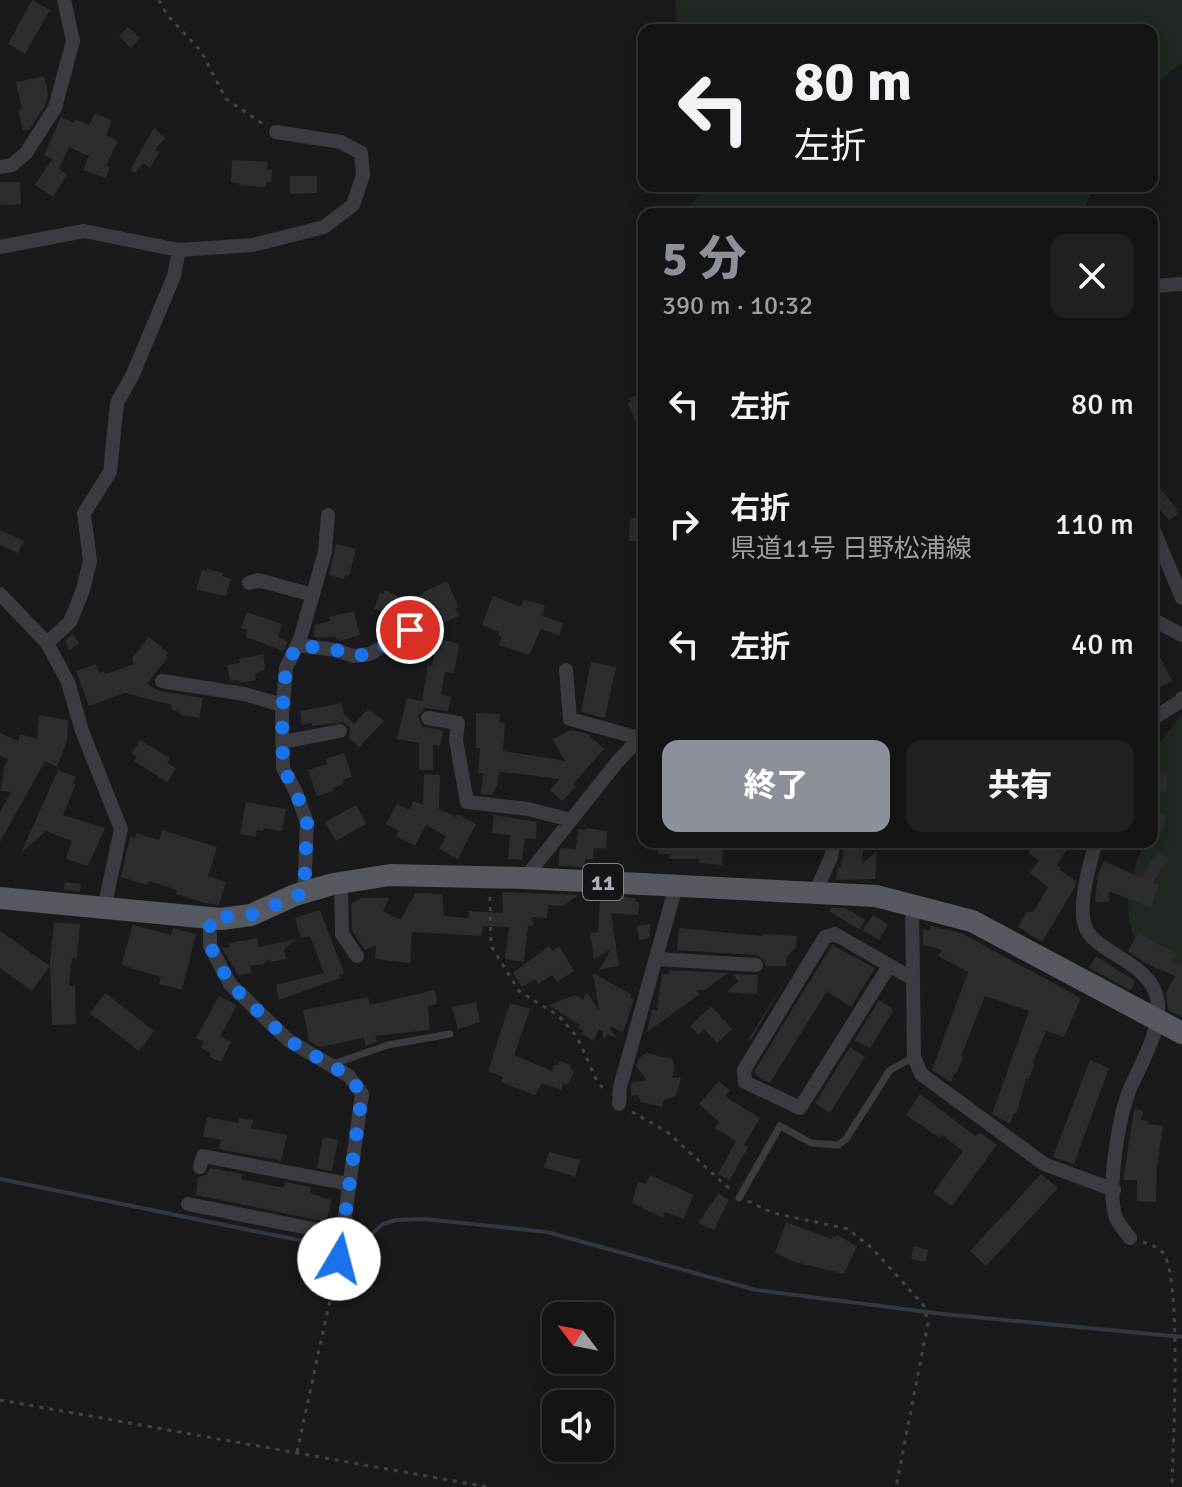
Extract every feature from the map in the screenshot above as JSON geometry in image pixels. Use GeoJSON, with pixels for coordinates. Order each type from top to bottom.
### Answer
{"type":"FeatureCollection","features":[{"type":"Feature","properties":{"kind":"main road","name":"11"},"geometry":{"type":"LineString","coordinates":[[0,898],[210,918],[251,915],[304,893],[390,875],[525,878],[876,896],[972,921],[1182,1033]]}},
{"type":"Feature","properties":{"kind":"street"},"geometry":{"type":"LineString","coordinates":[[0,167],[12,165],[26,153],[55,108],[73,41],[64,0]]}},
{"type":"Feature","properties":{"kind":"street"},"geometry":{"type":"LineString","coordinates":[[0,247],[84,231],[179,250],[253,245],[324,227],[353,205],[363,175],[361,153],[341,142],[276,132]]}},
{"type":"Feature","properties":{"kind":"street"},"geometry":{"type":"LineString","coordinates":[[47,643],[70,622],[83,590],[90,561],[84,513],[110,472],[117,403],[133,374],[174,276],[179,250]]}},
{"type":"Feature","properties":{"kind":"street"},"geometry":{"type":"LineString","coordinates":[[1158,286],[1182,284]]}},
{"type":"Feature","properties":{"kind":"street"},"geometry":{"type":"LineString","coordinates":[[304,893],[307,823],[283,768],[282,705],[286,668],[297,645],[325,552],[328,515]]}},
{"type":"Feature","properties":{"kind":"street"},"geometry":{"type":"LineString","coordinates":[[1158,540],[1182,598]]}},
{"type":"Feature","properties":{"kind":"street"},"geometry":{"type":"LineString","coordinates":[[249,583],[258,580],[313,595]]}},
{"type":"Feature","properties":{"kind":"street"},"geometry":{"type":"LineString","coordinates":[[0,594],[47,643],[68,682],[82,731],[121,829],[104,909]]}},
{"type":"Feature","properties":{"kind":"street"},"geometry":{"type":"LineString","coordinates":[[1158,622],[1182,635]]}},
{"type":"Feature","properties":{"kind":"street"},"geometry":{"type":"LineString","coordinates":[[297,645],[336,650],[353,656],[370,654],[410,630]]}},
{"type":"Feature","properties":{"kind":"street"},"geometry":{"type":"LineString","coordinates":[[566,670],[570,719],[638,735]]}},
{"type":"Feature","properties":{"kind":"street"},"geometry":{"type":"LineString","coordinates":[[162,681],[244,694],[282,705]]}},
{"type":"Feature","properties":{"kind":"street"},"geometry":{"type":"LineString","coordinates":[[1158,715],[1182,701]]}},
{"type":"Feature","properties":{"kind":"street"},"geometry":{"type":"LineString","coordinates":[[428,718],[458,723],[456,740],[467,802],[528,809],[571,820]]}},
{"type":"Feature","properties":{"kind":"street"},"geometry":{"type":"LineString","coordinates":[[283,742],[340,731]]}},
{"type":"Feature","properties":{"kind":"street"},"geometry":{"type":"LineString","coordinates":[[525,878],[638,741]]}},
{"type":"Feature","properties":{"kind":"street"},"geometry":{"type":"LineString","coordinates":[[815,893],[833,848]]}},
{"type":"Feature","properties":{"kind":"street"},"geometry":{"type":"LineString","coordinates":[[1094,848],[1085,880],[1085,927],[1094,940],[1128,961],[1153,986],[1158,1003],[1157,1021],[1121,1115],[1115,1151],[1116,1218],[1130,1238]]}},
{"type":"Feature","properties":{"kind":"street"},"geometry":{"type":"LineString","coordinates":[[341,883],[342,934],[357,956]]}},
{"type":"Feature","properties":{"kind":"street"},"geometry":{"type":"LineString","coordinates":[[619,1104],[620,1087],[676,886]]}},
{"type":"Feature","properties":{"kind":"street"},"geometry":{"type":"LineString","coordinates":[[912,904],[914,1057],[921,1074],[1044,1164],[1114,1190]]}},
{"type":"Feature","properties":{"kind":"street"},"geometry":{"type":"LineString","coordinates":[[210,918],[210,946],[230,984],[288,1040],[349,1076],[362,1094],[339,1259]]}},
{"type":"Feature","properties":{"kind":"street"},"geometry":{"type":"LineString","coordinates":[[889,966],[800,1108],[745,1082],[744,1070],[825,937],[835,934],[913,979]]}},
{"type":"Feature","properties":{"kind":"street"},"geometry":{"type":"LineString","coordinates":[[656,959],[756,965]]}},
{"type":"Feature","properties":{"kind":"street"},"geometry":{"type":"LineString","coordinates":[[200,1167],[203,1156],[349,1184]]}},
{"type":"Feature","properties":{"kind":"street"},"geometry":{"type":"LineString","coordinates":[[188,1204],[342,1237]]}},
{"type":"Feature","properties":{"kind":"lane"},"geometry":{"type":"LineString","coordinates":[[328,1065],[388,1045],[450,1034]]}},
{"type":"Feature","properties":{"kind":"lane"},"geometry":{"type":"LineString","coordinates":[[739,1198],[780,1126],[811,1143],[838,1145],[846,1139],[890,1070],[914,1057]]}},
{"type":"Feature","properties":{"kind":"path"},"geometry":{"type":"LineString","coordinates":[[159,0],[167,15],[201,51],[211,76],[226,99],[276,132]]}},
{"type":"Feature","properties":{"kind":"path"},"geometry":{"type":"LineString","coordinates":[[489,877],[491,946],[519,991],[559,1016],[577,1037],[598,1083],[619,1104],[666,1131],[739,1198],[773,1213],[848,1229],[873,1249],[924,1306],[928,1323],[896,1487]]}},
{"type":"Feature","properties":{"kind":"path"},"geometry":{"type":"LineString","coordinates":[[1130,1238],[1155,1246],[1166,1255],[1180,1325],[1172,1487]]}},
{"type":"Feature","properties":{"kind":"path"},"geometry":{"type":"LineString","coordinates":[[297,1452],[339,1259]]}},
{"type":"Feature","properties":{"kind":"path"},"geometry":{"type":"LineString","coordinates":[[0,1400],[488,1487]]}},
{"type":"Feature","properties":{"kind":"shaded area"},"geometry":{"type":"Polygon","coordinates":[[[675,0],[1182,0],[1182,62],[1158,82],[1158,24],[677,24],[675,0]]]}},
{"type":"Feature","properties":{"kind":"shaded area"},"geometry":{"type":"Polygon","coordinates":[[[701,192],[1091,192],[1085,208],[688,208],[701,192]]]}},
{"type":"Feature","properties":{"kind":"shaded area"},"geometry":{"type":"Polygon","coordinates":[[[1182,714],[1182,978],[1167,972],[1145,954],[1137,942],[1129,914],[1131,879],[1142,848],[1158,848],[1158,745],[1182,714]]]}},
{"type":"Feature","properties":{"kind":"building"},"geometry":{"type":"Polygon","coordinates":[[[32,0],[50,10],[25,54],[8,44],[32,0]]]}},
{"type":"Feature","properties":{"kind":"building"},"geometry":{"type":"Polygon","coordinates":[[[128,27],[140,38],[131,48],[119,36],[128,27]]]}},
{"type":"Feature","properties":{"kind":"building"},"geometry":{"type":"Polygon","coordinates":[[[44,76],[48,94],[46,104],[29,130],[23,131],[16,82],[44,76]]]}},
{"type":"Feature","properties":{"kind":"building"},"geometry":{"type":"Polygon","coordinates":[[[95,113],[112,121],[106,135],[118,141],[106,166],[110,167],[106,178],[83,170],[89,156],[69,147],[59,169],[67,174],[53,197],[35,185],[52,159],[44,155],[61,117],[89,125],[95,113]]]}},
{"type":"Feature","properties":{"kind":"building"},"geometry":{"type":"Polygon","coordinates":[[[154,128],[165,138],[155,150],[159,152],[150,168],[143,163],[135,173],[130,170],[154,128]]]}},
{"type":"Feature","properties":{"kind":"building"},"geometry":{"type":"Polygon","coordinates":[[[232,160],[268,162],[267,169],[272,170],[271,182],[266,182],[266,187],[231,182],[232,160]]]}},
{"type":"Feature","properties":{"kind":"building"},"geometry":{"type":"Polygon","coordinates":[[[290,176],[317,176],[317,193],[290,194],[290,176]]]}},
{"type":"Feature","properties":{"kind":"building"},"geometry":{"type":"Polygon","coordinates":[[[0,182],[20,182],[21,204],[0,205],[0,182]]]}},
{"type":"Feature","properties":{"kind":"building"},"geometry":{"type":"Polygon","coordinates":[[[638,395],[638,428],[628,403],[631,402],[629,398],[638,395]]]}},
{"type":"Feature","properties":{"kind":"building"},"geometry":{"type":"Polygon","coordinates":[[[1158,486],[1178,510],[1178,514],[1169,520],[1158,508],[1158,486]]]}},
{"type":"Feature","properties":{"kind":"building"},"geometry":{"type":"Polygon","coordinates":[[[630,518],[638,518],[638,541],[629,541],[630,518]]]}},
{"type":"Feature","properties":{"kind":"building"},"geometry":{"type":"Polygon","coordinates":[[[0,530],[24,541],[18,553],[0,545],[0,530]]]}},
{"type":"Feature","properties":{"kind":"building"},"geometry":{"type":"Polygon","coordinates":[[[336,544],[356,549],[349,576],[345,575],[344,579],[329,575],[336,544]]]}},
{"type":"Feature","properties":{"kind":"building"},"geometry":{"type":"Polygon","coordinates":[[[202,570],[223,573],[222,576],[231,579],[226,596],[196,590],[202,570]]]}},
{"type":"Feature","properties":{"kind":"building"},"geometry":{"type":"Polygon","coordinates":[[[447,581],[459,616],[432,628],[425,613],[393,620],[391,614],[374,609],[380,593],[383,594],[385,590],[413,603],[424,592],[447,581]]]}},
{"type":"Feature","properties":{"kind":"building"},"geometry":{"type":"Polygon","coordinates":[[[493,596],[521,607],[523,600],[545,605],[542,616],[563,623],[559,635],[541,629],[529,655],[499,645],[502,636],[498,635],[499,632],[482,625],[493,596]]]}},
{"type":"Feature","properties":{"kind":"building"},"geometry":{"type":"Polygon","coordinates":[[[354,611],[360,635],[340,641],[334,636],[314,637],[314,625],[330,621],[329,617],[354,611]]]}},
{"type":"Feature","properties":{"kind":"building"},"geometry":{"type":"Polygon","coordinates":[[[247,612],[282,624],[278,636],[288,642],[283,651],[246,637],[247,630],[241,628],[247,612]]]}},
{"type":"Feature","properties":{"kind":"building"},"geometry":{"type":"Polygon","coordinates":[[[73,634],[79,643],[69,651],[65,640],[73,634]]]}},
{"type":"Feature","properties":{"kind":"building"},"geometry":{"type":"Polygon","coordinates":[[[149,637],[168,653],[168,657],[147,684],[160,691],[203,698],[199,718],[181,715],[171,710],[172,705],[125,693],[89,706],[76,671],[96,664],[99,673],[104,671],[106,674],[134,664],[132,658],[149,637]]]}},
{"type":"Feature","properties":{"kind":"building"},"geometry":{"type":"Polygon","coordinates":[[[437,639],[459,645],[454,673],[445,672],[441,695],[451,697],[448,711],[425,708],[418,716],[422,726],[443,731],[440,746],[433,745],[433,770],[419,770],[419,743],[397,739],[407,698],[422,701],[428,665],[432,666],[437,639]]]}},
{"type":"Feature","properties":{"kind":"building"},"geometry":{"type":"Polygon","coordinates":[[[1158,653],[1172,681],[1158,688],[1158,653]]]}},
{"type":"Feature","properties":{"kind":"building"},"geometry":{"type":"Polygon","coordinates":[[[263,654],[265,669],[255,674],[256,680],[230,681],[227,665],[263,654]]]}},
{"type":"Feature","properties":{"kind":"building"},"geometry":{"type":"Polygon","coordinates":[[[591,662],[616,667],[605,718],[581,712],[591,662]]]}},
{"type":"Feature","properties":{"kind":"building"},"geometry":{"type":"Polygon","coordinates":[[[342,703],[343,713],[354,724],[368,709],[384,721],[359,747],[349,737],[350,728],[344,722],[302,725],[300,711],[342,703]]]}},
{"type":"Feature","properties":{"kind":"building"},"geometry":{"type":"Polygon","coordinates":[[[476,713],[500,714],[499,722],[505,723],[503,751],[565,761],[552,739],[571,730],[588,734],[604,749],[562,801],[550,790],[560,779],[499,772],[492,795],[481,794],[483,773],[478,773],[480,748],[476,748],[476,713]]]}},
{"type":"Feature","properties":{"kind":"building"},"geometry":{"type":"Polygon","coordinates":[[[39,715],[68,720],[67,741],[57,767],[45,761],[0,842],[0,812],[11,792],[1,791],[8,759],[0,755],[0,733],[18,741],[20,734],[37,739],[39,715]]]}},
{"type":"Feature","properties":{"kind":"building"},"geometry":{"type":"Polygon","coordinates":[[[140,740],[170,758],[167,763],[176,768],[167,782],[134,761],[137,757],[132,753],[140,740]]]}},
{"type":"Feature","properties":{"kind":"building"},"geometry":{"type":"Polygon","coordinates":[[[344,753],[352,777],[343,780],[344,784],[333,788],[334,791],[317,796],[308,770],[327,764],[326,759],[344,753]]]}},
{"type":"Feature","properties":{"kind":"building"},"geometry":{"type":"Polygon","coordinates":[[[58,770],[76,777],[63,815],[105,828],[88,866],[66,859],[72,841],[46,831],[21,853],[58,770]]]}},
{"type":"Feature","properties":{"kind":"building"},"geometry":{"type":"Polygon","coordinates":[[[424,774],[440,775],[439,809],[476,824],[458,859],[439,849],[446,836],[426,825],[415,846],[396,836],[399,831],[386,824],[397,804],[409,810],[414,801],[423,805],[424,774]]]}},
{"type":"Feature","properties":{"kind":"building"},"geometry":{"type":"Polygon","coordinates":[[[1158,774],[1168,775],[1166,792],[1158,791],[1158,774]]]}},
{"type":"Feature","properties":{"kind":"building"},"geometry":{"type":"Polygon","coordinates":[[[246,802],[286,809],[282,831],[264,828],[263,831],[257,830],[256,837],[240,834],[246,802]]]}},
{"type":"Feature","properties":{"kind":"building"},"geometry":{"type":"Polygon","coordinates":[[[356,805],[366,824],[336,841],[325,822],[356,805]]]}},
{"type":"Feature","properties":{"kind":"building"},"geometry":{"type":"Polygon","coordinates":[[[1158,812],[1167,815],[1162,832],[1158,831],[1158,812]]]}},
{"type":"Feature","properties":{"kind":"building"},"geometry":{"type":"Polygon","coordinates":[[[494,815],[537,822],[536,839],[525,838],[522,860],[508,859],[510,835],[492,833],[494,815]]]}},
{"type":"Feature","properties":{"kind":"building"},"geometry":{"type":"Polygon","coordinates":[[[578,829],[607,831],[606,849],[594,848],[593,859],[585,859],[584,867],[559,866],[561,848],[576,849],[578,829]]]}},
{"type":"Feature","properties":{"kind":"building"},"geometry":{"type":"Polygon","coordinates":[[[162,830],[217,847],[208,876],[226,882],[219,905],[176,894],[177,890],[149,881],[147,885],[121,877],[130,836],[135,838],[136,833],[159,840],[162,830]]]}},
{"type":"Feature","properties":{"kind":"building"},"geometry":{"type":"Polygon","coordinates":[[[658,848],[723,848],[722,865],[699,863],[699,859],[669,859],[669,854],[658,854],[658,848]]]}},
{"type":"Feature","properties":{"kind":"building"},"geometry":{"type":"Polygon","coordinates":[[[843,848],[863,848],[862,864],[877,851],[875,879],[836,880],[837,868],[841,868],[843,848]]]}},
{"type":"Feature","properties":{"kind":"building"},"geometry":{"type":"Polygon","coordinates":[[[1031,848],[1068,848],[1057,865],[1076,881],[1042,942],[1018,927],[1027,912],[1033,912],[1048,887],[1030,873],[1039,860],[1028,853],[1031,848]]]}},
{"type":"Feature","properties":{"kind":"building"},"geometry":{"type":"Polygon","coordinates":[[[1158,851],[1169,858],[1153,883],[1159,885],[1151,908],[1109,891],[1109,902],[1095,902],[1098,874],[1104,861],[1141,878],[1158,851]]]}},
{"type":"Feature","properties":{"kind":"building"},"geometry":{"type":"Polygon","coordinates":[[[65,882],[81,884],[80,892],[64,890],[65,882]]]}},
{"type":"Feature","properties":{"kind":"building"},"geometry":{"type":"Polygon","coordinates":[[[502,892],[578,895],[563,906],[548,905],[547,918],[533,917],[533,926],[528,926],[524,962],[505,959],[509,927],[483,926],[482,936],[412,932],[410,963],[375,959],[376,945],[365,950],[352,931],[351,904],[361,898],[389,898],[383,911],[401,920],[415,893],[442,894],[444,916],[468,918],[469,911],[503,913],[502,892]]]}},
{"type":"Feature","properties":{"kind":"building"},"geometry":{"type":"Polygon","coordinates":[[[600,896],[635,898],[635,902],[639,902],[638,915],[611,913],[619,966],[600,969],[611,949],[594,959],[590,933],[598,932],[600,896]]]}},
{"type":"Feature","properties":{"kind":"building"},"geometry":{"type":"Polygon","coordinates":[[[831,908],[846,908],[865,920],[860,930],[829,911],[831,908]]]}},
{"type":"Feature","properties":{"kind":"building"},"geometry":{"type":"Polygon","coordinates":[[[320,910],[344,973],[339,975],[340,978],[279,1000],[276,985],[324,973],[310,936],[301,938],[295,918],[320,910]]]}},
{"type":"Feature","properties":{"kind":"building"},"geometry":{"type":"Polygon","coordinates":[[[873,915],[888,924],[879,940],[863,930],[873,915]]]}},
{"type":"Feature","properties":{"kind":"building"},"geometry":{"type":"Polygon","coordinates":[[[54,922],[80,924],[77,958],[72,958],[69,986],[75,986],[76,1024],[52,1025],[50,962],[54,922]]]}},
{"type":"Feature","properties":{"kind":"building"},"geometry":{"type":"Polygon","coordinates":[[[650,924],[650,938],[639,940],[637,926],[650,924]]]}},
{"type":"Feature","properties":{"kind":"building"},"geometry":{"type":"Polygon","coordinates":[[[133,925],[171,935],[173,928],[196,934],[182,990],[159,984],[161,977],[121,965],[133,925]]]}},
{"type":"Feature","properties":{"kind":"building"},"geometry":{"type":"Polygon","coordinates":[[[931,926],[961,933],[1081,998],[1064,1037],[1046,1031],[1029,1079],[1026,1079],[1017,1113],[1014,1113],[1010,1124],[992,1114],[1029,1011],[985,996],[951,1082],[932,1070],[968,972],[938,956],[942,950],[923,945],[923,929],[929,931],[931,926]]]}},
{"type":"Feature","properties":{"kind":"building"},"geometry":{"type":"Polygon","coordinates":[[[679,928],[797,936],[796,947],[787,956],[786,966],[766,966],[757,955],[677,950],[679,928]]]}},
{"type":"Feature","properties":{"kind":"building"},"geometry":{"type":"Polygon","coordinates":[[[0,931],[50,966],[32,991],[0,968],[0,931]]]}},
{"type":"Feature","properties":{"kind":"building"},"geometry":{"type":"Polygon","coordinates":[[[1138,933],[1177,954],[1173,961],[1182,963],[1182,1017],[1168,1010],[1166,993],[1175,976],[1145,963],[1128,951],[1138,933]]]}},
{"type":"Feature","properties":{"kind":"building"},"geometry":{"type":"Polygon","coordinates":[[[257,938],[259,947],[297,939],[284,949],[286,959],[270,962],[270,959],[263,964],[250,966],[251,973],[238,975],[222,948],[230,947],[229,943],[257,938]]]}},
{"type":"Feature","properties":{"kind":"building"},"geometry":{"type":"Polygon","coordinates":[[[832,945],[875,968],[851,1007],[827,991],[770,1083],[754,1072],[832,945]]]}},
{"type":"Feature","properties":{"kind":"building"},"geometry":{"type":"Polygon","coordinates":[[[549,946],[552,951],[559,946],[574,971],[557,982],[552,975],[538,984],[535,979],[522,987],[513,973],[549,946]]]}},
{"type":"Feature","properties":{"kind":"building"},"geometry":{"type":"Polygon","coordinates":[[[1096,956],[1135,981],[1131,990],[1089,968],[1096,956]]]}},
{"type":"Feature","properties":{"kind":"building"},"geometry":{"type":"Polygon","coordinates":[[[669,970],[728,973],[705,990],[696,990],[700,994],[647,1032],[652,1009],[657,1011],[662,974],[669,974],[669,970]]]}},
{"type":"Feature","properties":{"kind":"building"},"geometry":{"type":"Polygon","coordinates":[[[593,973],[634,999],[623,1033],[611,1026],[616,1038],[607,1034],[604,1040],[599,1029],[593,1041],[582,1034],[584,1031],[578,1028],[580,1025],[549,1005],[575,995],[583,1000],[587,992],[599,1011],[593,973]]]}},
{"type":"Feature","properties":{"kind":"building"},"geometry":{"type":"Polygon","coordinates":[[[790,973],[751,1039],[749,1038],[790,973]]]}},
{"type":"Feature","properties":{"kind":"building"},"geometry":{"type":"Polygon","coordinates":[[[733,974],[758,975],[757,994],[727,992],[738,981],[733,974]]]}},
{"type":"Feature","properties":{"kind":"building"},"geometry":{"type":"Polygon","coordinates":[[[435,990],[437,1004],[428,1006],[430,1030],[375,1036],[377,1042],[366,1046],[364,1038],[319,1047],[309,1041],[303,1010],[368,997],[370,1005],[435,990]]]}},
{"type":"Feature","properties":{"kind":"building"},"geometry":{"type":"Polygon","coordinates":[[[105,993],[154,1031],[139,1051],[90,1013],[105,993]]]}},
{"type":"Feature","properties":{"kind":"building"},"geometry":{"type":"Polygon","coordinates":[[[219,996],[237,1005],[220,1036],[231,1042],[221,1062],[209,1057],[211,1053],[201,1048],[204,1042],[196,1038],[219,996]]]}},
{"type":"Feature","properties":{"kind":"building"},"geometry":{"type":"Polygon","coordinates":[[[879,1000],[892,1008],[892,1013],[870,1048],[854,1041],[879,1000]]]}},
{"type":"Feature","properties":{"kind":"building"},"geometry":{"type":"Polygon","coordinates":[[[476,1002],[480,1022],[458,1029],[452,1007],[476,1002]]]}},
{"type":"Feature","properties":{"kind":"building"},"geometry":{"type":"Polygon","coordinates":[[[510,1003],[530,1009],[514,1055],[552,1071],[554,1064],[558,1065],[560,1061],[571,1065],[570,1069],[574,1071],[568,1085],[563,1083],[561,1090],[542,1083],[535,1095],[501,1082],[503,1077],[488,1071],[510,1003]]]}},
{"type":"Feature","properties":{"kind":"building"},"geometry":{"type":"Polygon","coordinates":[[[711,1006],[732,1029],[717,1043],[704,1029],[698,1035],[690,1026],[711,1006]]]}},
{"type":"Feature","properties":{"kind":"building"},"geometry":{"type":"Polygon","coordinates":[[[850,1047],[865,1057],[830,1113],[815,1103],[850,1047]]]}},
{"type":"Feature","properties":{"kind":"building"},"geometry":{"type":"Polygon","coordinates":[[[646,1053],[672,1059],[675,1068],[672,1078],[681,1077],[676,1096],[664,1100],[662,1107],[641,1102],[638,1095],[631,1096],[631,1083],[646,1080],[636,1066],[639,1058],[646,1053]]]}},
{"type":"Feature","properties":{"kind":"building"},"geometry":{"type":"Polygon","coordinates":[[[1090,1060],[1109,1068],[1074,1164],[1053,1157],[1090,1060]]]}},
{"type":"Feature","properties":{"kind":"building"},"geometry":{"type":"Polygon","coordinates":[[[719,1081],[730,1091],[725,1096],[760,1118],[744,1145],[748,1147],[730,1180],[718,1174],[736,1141],[715,1128],[719,1122],[699,1104],[719,1081]]]}},
{"type":"Feature","properties":{"kind":"building"},"geometry":{"type":"Polygon","coordinates":[[[920,1094],[975,1136],[981,1133],[997,1145],[952,1206],[933,1193],[963,1151],[906,1115],[920,1094]]]}},
{"type":"Feature","properties":{"kind":"building"},"geometry":{"type":"Polygon","coordinates":[[[1134,1109],[1143,1111],[1141,1120],[1163,1126],[1156,1202],[1137,1201],[1137,1180],[1123,1180],[1134,1109]]]}},
{"type":"Feature","properties":{"kind":"building"},"geometry":{"type":"Polygon","coordinates":[[[207,1117],[238,1123],[239,1118],[253,1120],[251,1128],[287,1135],[281,1161],[219,1149],[221,1140],[203,1136],[207,1117]]]}},
{"type":"Feature","properties":{"kind":"building"},"geometry":{"type":"Polygon","coordinates":[[[323,1137],[338,1140],[332,1171],[317,1168],[323,1137]]]}},
{"type":"Feature","properties":{"kind":"building"},"geometry":{"type":"Polygon","coordinates":[[[549,1152],[580,1160],[575,1177],[544,1167],[549,1152]]]}},
{"type":"Feature","properties":{"kind":"building"},"geometry":{"type":"Polygon","coordinates":[[[210,1168],[242,1174],[241,1179],[284,1188],[285,1182],[311,1187],[310,1193],[331,1200],[327,1222],[196,1195],[198,1177],[206,1175],[210,1168]]]}},
{"type":"Feature","properties":{"kind":"building"},"geometry":{"type":"Polygon","coordinates":[[[1041,1174],[1058,1188],[986,1266],[970,1251],[1041,1174]]]}},
{"type":"Feature","properties":{"kind":"building"},"geometry":{"type":"Polygon","coordinates":[[[650,1175],[693,1195],[684,1219],[665,1212],[663,1218],[632,1203],[638,1182],[646,1184],[650,1175]]]}},
{"type":"Feature","properties":{"kind":"building"},"geometry":{"type":"Polygon","coordinates":[[[719,1193],[729,1200],[714,1230],[698,1223],[719,1193]]]}},
{"type":"Feature","properties":{"kind":"building"},"geometry":{"type":"Polygon","coordinates":[[[786,1222],[831,1239],[837,1235],[857,1246],[844,1274],[795,1262],[775,1253],[786,1222]]]}},
{"type":"Feature","properties":{"kind":"building"},"geometry":{"type":"Polygon","coordinates":[[[914,1246],[928,1250],[926,1262],[911,1259],[914,1246]]]}},
{"type":"Feature","properties":{"kind":"waterway"},"geometry":{"type":"LineString","coordinates":[[0,1179],[352,1251],[383,1224],[396,1220],[425,1219],[547,1232],[756,1290],[943,1314],[1182,1337]]}},
{"type":"Feature","properties":{"kind":"route"},"geometry":{"type":"LineString","coordinates":[[339,1259],[362,1094],[349,1076],[288,1040],[230,984],[210,946],[210,918],[251,915],[304,893],[307,823],[283,768],[282,715],[286,668],[297,645],[336,650],[353,656],[370,654],[410,630]]}}]}
